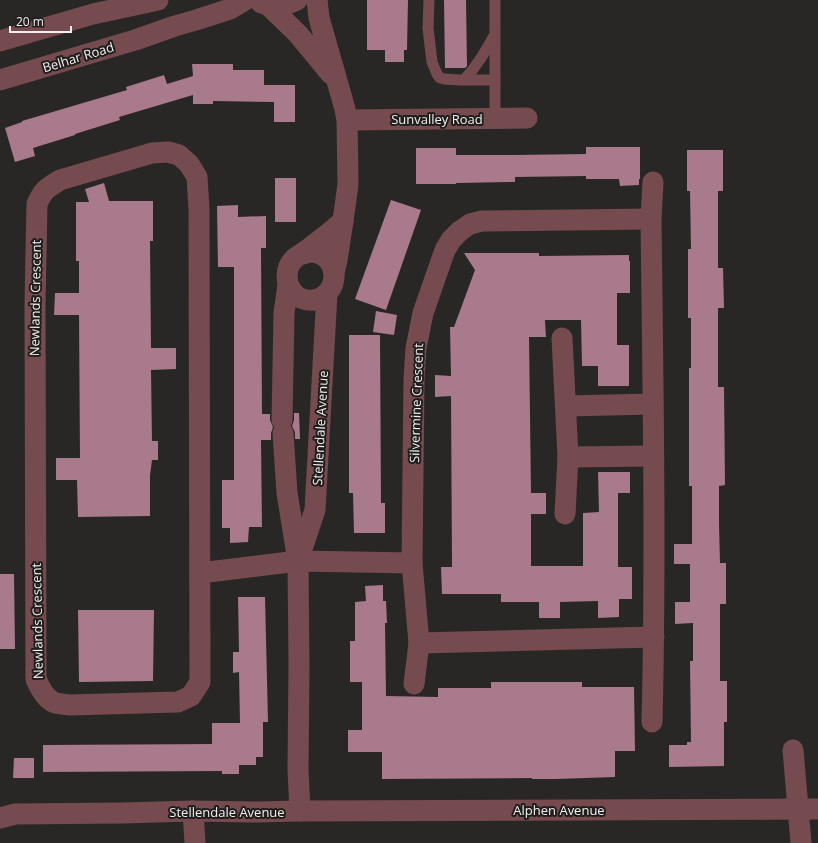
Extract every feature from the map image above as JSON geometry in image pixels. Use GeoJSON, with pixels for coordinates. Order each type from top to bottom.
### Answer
{"type":"FeatureCollection","features":[{"type":"Feature","properties":{"kind":"street"},"geometry":{"type":"LineString","coordinates":[[0,41],[93,14],[158,0]]}},
{"type":"Feature","properties":{"kind":"street","name":"Belhar Road"},"geometry":{"type":"LineString","coordinates":[[0,80],[135,40],[230,9],[245,0]]}},
{"type":"Feature","properties":{"kind":"street"},"geometry":{"type":"LineString","coordinates":[[261,3],[288,4],[297,0]]}},
{"type":"Feature","properties":{"kind":"street"},"geometry":{"type":"LineString","coordinates":[[317,0],[319,18],[346,109],[348,184],[343,221],[337,260],[334,272],[333,284],[327,294],[320,299],[310,300],[301,298],[293,293],[288,285],[287,276],[289,266],[294,258],[302,254],[343,221]]}},
{"type":"Feature","properties":{"kind":"street"},"geometry":{"type":"LineString","coordinates":[[261,3],[298,34],[337,82]]}},
{"type":"Feature","properties":{"kind":"street","name":"Sunvalley Road"},"geometry":{"type":"LineString","coordinates":[[347,120],[527,118]]}},
{"type":"Feature","properties":{"kind":"street","name":"Newlands Crescent"},"geometry":{"type":"LineString","coordinates":[[168,152],[179,155],[189,164],[197,177],[199,209],[200,572],[200,682],[191,696],[178,702],[69,705],[52,701],[43,692],[36,679],[35,305],[37,204],[48,187],[60,180],[152,153],[168,152]]}},
{"type":"Feature","properties":{"kind":"street"},"geometry":{"type":"LineString","coordinates":[[652,722],[654,637],[651,219],[653,182]]}},
{"type":"Feature","properties":{"kind":"street","name":"Silvermine Crescent"},"geometry":{"type":"LineString","coordinates":[[414,684],[419,643],[412,563],[414,379],[416,348],[423,313],[445,250],[451,240],[460,231],[470,224],[482,221],[651,219]]}},
{"type":"Feature","properties":{"kind":"street"},"geometry":{"type":"LineString","coordinates":[[302,254],[311,252],[319,254],[326,258],[332,265],[334,272]]}},
{"type":"Feature","properties":{"kind":"street","name":"Stellendale Avenue"},"geometry":{"type":"LineString","coordinates":[[0,818],[15,814],[300,811],[298,770],[298,561],[287,493],[283,426],[284,313],[288,285]]}},
{"type":"Feature","properties":{"kind":"street","name":"Stellendale Avenue"},"geometry":{"type":"LineString","coordinates":[[298,561],[315,510],[327,294]]}},
{"type":"Feature","properties":{"kind":"street"},"geometry":{"type":"LineString","coordinates":[[562,338],[568,457],[565,514]]}},
{"type":"Feature","properties":{"kind":"street"},"geometry":{"type":"LineString","coordinates":[[566,406],[653,404]]}},
{"type":"Feature","properties":{"kind":"street"},"geometry":{"type":"LineString","coordinates":[[568,457],[653,456]]}},
{"type":"Feature","properties":{"kind":"street"},"geometry":{"type":"LineString","coordinates":[[200,572],[298,561],[412,563]]}},
{"type":"Feature","properties":{"kind":"street"},"geometry":{"type":"LineString","coordinates":[[419,643],[654,637]]}},
{"type":"Feature","properties":{"kind":"street"},"geometry":{"type":"LineString","coordinates":[[793,750],[808,809],[801,843]]}},
{"type":"Feature","properties":{"kind":"street","name":"Alphen Avenue"},"geometry":{"type":"LineString","coordinates":[[300,811],[808,809]]}},
{"type":"Feature","properties":{"kind":"street"},"geometry":{"type":"LineString","coordinates":[[193,811],[195,843]]}},
{"type":"Feature","properties":{"kind":"lane"},"geometry":{"type":"LineString","coordinates":[[429,0],[428,28],[432,62],[440,78],[495,80]]}},
{"type":"Feature","properties":{"kind":"lane"},"geometry":{"type":"LineString","coordinates":[[495,0],[495,119]]}},
{"type":"Feature","properties":{"kind":"lane"},"geometry":{"type":"LineString","coordinates":[[464,80],[475,68],[495,34]]}},
{"type":"Feature","properties":{"kind":"building"},"geometry":{"type":"Polygon","coordinates":[[[367,0],[408,0],[407,50],[404,50],[404,62],[385,62],[385,50],[367,50],[367,0]]]}},
{"type":"Feature","properties":{"kind":"building"},"geometry":{"type":"Polygon","coordinates":[[[444,0],[466,0],[467,66],[465,68],[445,68],[444,0]]]}},
{"type":"Feature","properties":{"kind":"building"},"geometry":{"type":"Polygon","coordinates":[[[192,64],[233,64],[233,70],[264,70],[264,85],[295,85],[295,122],[274,122],[274,102],[213,101],[213,104],[193,104],[193,95],[119,117],[120,120],[33,148],[35,156],[15,162],[5,128],[22,121],[127,90],[126,87],[164,75],[167,84],[193,76],[192,64]]]}},
{"type":"Feature","properties":{"kind":"building"},"geometry":{"type":"Polygon","coordinates":[[[586,147],[640,147],[639,185],[620,186],[619,179],[586,179],[586,176],[515,177],[515,182],[416,184],[416,148],[456,148],[456,155],[515,155],[586,154],[586,147]]]}},
{"type":"Feature","properties":{"kind":"building"},"geometry":{"type":"Polygon","coordinates":[[[687,150],[723,150],[723,191],[718,191],[718,268],[723,268],[724,308],[718,308],[718,387],[724,387],[725,485],[719,486],[719,524],[720,563],[726,563],[726,604],[720,604],[720,681],[727,681],[727,722],[724,722],[724,766],[669,767],[669,745],[687,745],[687,742],[691,742],[690,661],[693,661],[693,623],[675,624],[675,602],[690,602],[690,564],[674,564],[674,544],[692,544],[692,486],[689,486],[689,368],[691,368],[691,318],[688,318],[688,249],[691,249],[690,191],[687,191],[687,150]]]}},
{"type":"Feature","properties":{"kind":"building"},"geometry":{"type":"Polygon","coordinates":[[[275,178],[296,178],[296,222],[275,222],[275,178]]]}},
{"type":"Feature","properties":{"kind":"building"},"geometry":{"type":"Polygon","coordinates":[[[104,183],[109,201],[153,201],[153,241],[150,241],[151,348],[176,348],[176,369],[151,370],[152,441],[158,441],[158,460],[152,460],[150,475],[150,516],[78,517],[77,480],[56,480],[56,458],[80,458],[79,315],[54,315],[55,293],[79,293],[79,261],[76,261],[76,202],[89,202],[85,189],[104,183]]]}},
{"type":"Feature","properties":{"kind":"building"},"geometry":{"type":"Polygon","coordinates":[[[391,200],[421,210],[386,310],[355,299],[391,200]]]}},
{"type":"Feature","properties":{"kind":"building"},"geometry":{"type":"Polygon","coordinates":[[[238,205],[238,217],[266,216],[266,248],[261,248],[262,414],[270,414],[270,420],[273,427],[271,440],[261,440],[262,527],[249,527],[248,542],[230,543],[230,528],[222,528],[222,480],[234,480],[234,267],[218,267],[217,206],[238,205]]]}},
{"type":"Feature","properties":{"kind":"building"},"geometry":{"type":"Polygon","coordinates":[[[464,253],[539,253],[539,256],[629,255],[630,293],[617,293],[617,345],[629,345],[629,386],[598,386],[598,366],[582,366],[581,320],[545,320],[546,337],[529,337],[531,493],[546,493],[546,514],[531,514],[531,566],[583,566],[583,513],[599,512],[598,472],[630,472],[630,493],[618,493],[618,567],[632,567],[632,599],[619,599],[619,617],[598,618],[598,601],[560,602],[560,618],[539,618],[539,602],[501,602],[501,594],[442,594],[441,567],[452,567],[451,396],[435,397],[435,375],[451,376],[450,327],[454,327],[475,270],[464,253]]]}},
{"type":"Feature","properties":{"kind":"building"},"geometry":{"type":"Polygon","coordinates":[[[376,311],[397,315],[394,335],[373,332],[376,311]]]}},
{"type":"Feature","properties":{"kind":"building"},"geometry":{"type":"Polygon","coordinates":[[[349,335],[380,335],[381,503],[385,503],[385,533],[354,533],[353,493],[349,493],[349,335]]]}},
{"type":"Feature","properties":{"kind":"building"},"geometry":{"type":"Polygon","coordinates":[[[294,413],[299,413],[300,439],[295,439],[295,432],[292,426],[294,413]]]}},
{"type":"Feature","properties":{"kind":"building"},"geometry":{"type":"Polygon","coordinates":[[[0,574],[14,574],[15,649],[0,649],[0,574]]]}},
{"type":"Feature","properties":{"kind":"building"},"geometry":{"type":"Polygon","coordinates":[[[383,585],[383,601],[386,601],[387,623],[385,623],[386,696],[438,697],[438,688],[491,688],[491,682],[582,682],[582,687],[634,687],[635,751],[615,751],[615,777],[556,779],[382,779],[382,752],[348,752],[348,730],[362,730],[362,682],[350,682],[350,641],[355,641],[355,602],[366,601],[365,586],[383,585]]]}},
{"type":"Feature","properties":{"kind":"building"},"geometry":{"type":"Polygon","coordinates":[[[238,597],[265,597],[268,722],[263,722],[263,757],[256,757],[256,765],[239,765],[239,774],[222,774],[222,771],[43,772],[43,745],[212,744],[212,723],[240,723],[239,672],[233,673],[233,652],[239,652],[238,597]]]}},
{"type":"Feature","properties":{"kind":"building"},"geometry":{"type":"Polygon","coordinates":[[[78,610],[154,610],[153,681],[79,682],[78,610]]]}},
{"type":"Feature","properties":{"kind":"building"},"geometry":{"type":"Polygon","coordinates":[[[14,758],[34,758],[34,778],[13,778],[14,758]]]}}]}
